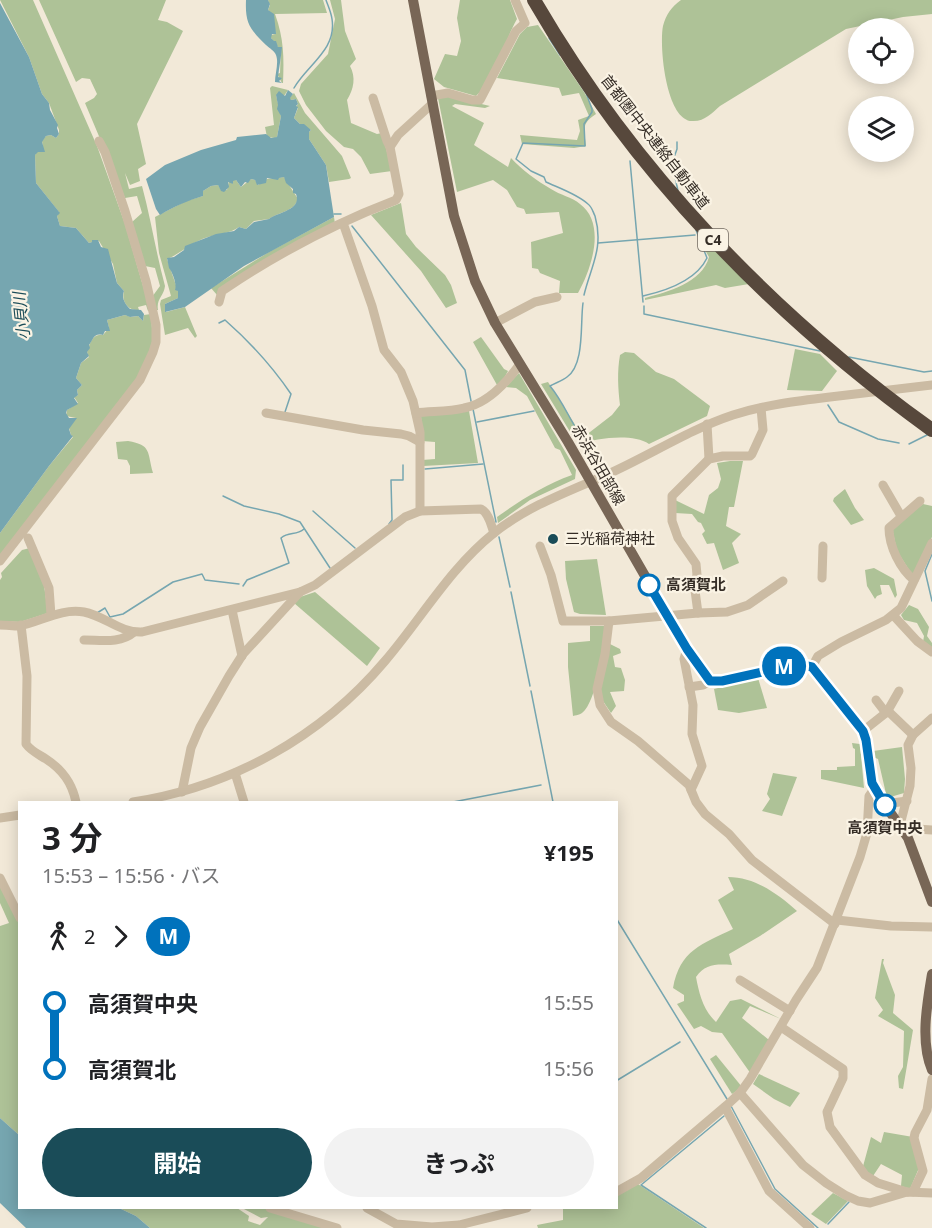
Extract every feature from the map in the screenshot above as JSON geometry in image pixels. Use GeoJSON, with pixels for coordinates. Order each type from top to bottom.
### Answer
{"type":"FeatureCollection","features":[{"type":"Feature","properties":{"kind":"highway","name":"首都圏中央連絡自動車道"},"geometry":{"type":"LineString","coordinates":[[536,4],[600,103],[720,248],[826,348],[885,396],[932,430]]}},
{"type":"Feature","properties":{"kind":"main road","name":"赤浜谷田部線"},"geometry":{"type":"LineString","coordinates":[[413,0],[460,240],[474,281],[495,323],[687,649],[710,681]]}},
{"type":"Feature","properties":{"kind":"main road"},"geometry":{"type":"LineString","coordinates":[[710,681],[722,681],[798,664],[812,667],[863,731],[874,789],[901,827],[914,852],[932,902]]}},
{"type":"Feature","properties":{"kind":"main road"},"geometry":{"type":"LineString","coordinates":[[932,974],[926,1040],[932,1070]]}},
{"type":"Feature","properties":{"kind":"street"},"geometry":{"type":"LineString","coordinates":[[390,147],[398,135],[432,100],[448,93],[480,100],[516,31],[525,23],[515,0]]}},
{"type":"Feature","properties":{"kind":"street"},"geometry":{"type":"LineString","coordinates":[[219,302],[222,291],[232,284],[289,251],[399,197],[390,147],[373,98]]}},
{"type":"Feature","properties":{"kind":"street"},"geometry":{"type":"LineString","coordinates":[[0,561],[140,380],[153,352],[156,325],[146,281],[125,210],[99,141]]}},
{"type":"Feature","properties":{"kind":"street"},"geometry":{"type":"LineString","coordinates":[[343,223],[372,306],[384,350],[401,372],[416,413],[420,432],[420,511]]}},
{"type":"Feature","properties":{"kind":"street"},"geometry":{"type":"LineString","coordinates":[[495,323],[535,302],[557,297]]}},
{"type":"Feature","properties":{"kind":"street"},"geometry":{"type":"LineString","coordinates":[[416,413],[464,409],[474,405],[509,379],[520,364]]}},
{"type":"Feature","properties":{"kind":"street"},"geometry":{"type":"LineString","coordinates":[[139,801],[182,792],[235,773],[285,748],[306,734],[359,689],[385,662],[467,557],[494,533],[532,507],[706,424],[761,408],[799,401],[932,385]]}},
{"type":"Feature","properties":{"kind":"street"},"geometry":{"type":"LineString","coordinates":[[698,613],[694,583],[697,575],[696,564],[678,538],[672,521],[672,496],[710,459],[723,456],[750,456],[762,430],[761,408]]}},
{"type":"Feature","properties":{"kind":"street"},"geometry":{"type":"LineString","coordinates":[[266,413],[363,430],[401,434],[420,442]]}},
{"type":"Feature","properties":{"kind":"street"},"geometry":{"type":"LineString","coordinates":[[706,424],[710,459]]}},
{"type":"Feature","properties":{"kind":"street"},"geometry":{"type":"LineString","coordinates":[[882,485],[902,516]]}},
{"type":"Feature","properties":{"kind":"street"},"geometry":{"type":"LineString","coordinates":[[914,580],[896,555],[889,537],[889,528],[920,501]]}},
{"type":"Feature","properties":{"kind":"street"},"geometry":{"type":"LineString","coordinates":[[84,640],[112,641],[128,638],[134,632],[300,592],[315,585],[405,517],[420,511],[481,509],[484,510],[494,533]]}},
{"type":"Feature","properties":{"kind":"street"},"geometry":{"type":"LineString","coordinates":[[28,538],[49,588],[51,615]]}},
{"type":"Feature","properties":{"kind":"street"},"geometry":{"type":"LineString","coordinates":[[812,667],[819,656],[893,615],[905,603],[932,543]]}},
{"type":"Feature","properties":{"kind":"street"},"geometry":{"type":"LineString","coordinates":[[540,546],[551,575],[563,621],[609,621],[728,612],[748,605],[783,581]]}},
{"type":"Feature","properties":{"kind":"street"},"geometry":{"type":"LineString","coordinates":[[822,578],[823,546]]}},
{"type":"Feature","properties":{"kind":"street"},"geometry":{"type":"LineString","coordinates":[[182,792],[191,748],[200,727],[242,656],[300,592]]}},
{"type":"Feature","properties":{"kind":"street"},"geometry":{"type":"LineString","coordinates":[[232,610],[242,656]]}},
{"type":"Feature","properties":{"kind":"street"},"geometry":{"type":"LineString","coordinates":[[0,625],[21,625],[51,615],[84,612],[134,632]]}},
{"type":"Feature","properties":{"kind":"street"},"geometry":{"type":"LineString","coordinates":[[893,615],[917,641],[932,652]]}},
{"type":"Feature","properties":{"kind":"street"},"geometry":{"type":"LineString","coordinates":[[609,621],[597,689],[600,705],[611,722],[638,741],[691,790],[705,814],[729,834],[752,860],[836,922],[932,927]]}},
{"type":"Feature","properties":{"kind":"street"},"geometry":{"type":"LineString","coordinates":[[21,625],[27,676],[27,744],[31,750],[60,769],[70,783],[76,801]]}},
{"type":"Feature","properties":{"kind":"street"},"geometry":{"type":"LineString","coordinates":[[687,649],[684,659],[693,705],[693,741],[702,766],[691,790]]}},
{"type":"Feature","properties":{"kind":"street"},"geometry":{"type":"LineString","coordinates":[[689,687],[704,685],[710,681]]}},
{"type":"Feature","properties":{"kind":"street"},"geometry":{"type":"LineString","coordinates":[[863,731],[887,712],[899,691]]}},
{"type":"Feature","properties":{"kind":"street"},"geometry":{"type":"LineString","coordinates":[[876,700],[913,735]]}},
{"type":"Feature","properties":{"kind":"street"},"geometry":{"type":"LineString","coordinates":[[932,718],[913,735],[907,749],[911,774],[901,827],[932,830]]}},
{"type":"Feature","properties":{"kind":"street"},"geometry":{"type":"LineString","coordinates":[[235,773],[244,801]]}},
{"type":"Feature","properties":{"kind":"street"},"geometry":{"type":"LineString","coordinates":[[618,1191],[641,1178],[728,1105],[750,1080],[817,968],[864,844],[868,824],[869,796],[874,789]]}},
{"type":"Feature","properties":{"kind":"street"},"geometry":{"type":"LineString","coordinates":[[885,804],[907,801]]}},
{"type":"Feature","properties":{"kind":"street"},"geometry":{"type":"LineString","coordinates":[[0,818],[18,815]]}},
{"type":"Feature","properties":{"kind":"street"},"geometry":{"type":"LineString","coordinates":[[0,878],[18,914]]}},
{"type":"Feature","properties":{"kind":"street"},"geometry":{"type":"LineString","coordinates":[[740,980],[790,1011]]}},
{"type":"Feature","properties":{"kind":"street"},"geometry":{"type":"LineString","coordinates":[[780,1027],[843,1070],[843,1078],[827,1112],[830,1127],[864,1175],[878,1183],[910,1192],[932,1193]]}},
{"type":"Feature","properties":{"kind":"street"},"geometry":{"type":"LineString","coordinates":[[740,1093],[803,1165],[845,1195],[870,1203],[910,1192],[923,1171],[915,1144],[915,1133],[927,1110],[932,1079]]}},
{"type":"Feature","properties":{"kind":"street"},"geometry":{"type":"LineString","coordinates":[[728,1105],[769,1191],[810,1228]]}},
{"type":"Feature","properties":{"kind":"street"},"geometry":{"type":"LineString","coordinates":[[273,1209],[337,1228]]}},
{"type":"Feature","properties":{"kind":"street"},"geometry":{"type":"LineString","coordinates":[[368,1209],[390,1225],[445,1227],[523,1209]]}},
{"type":"Feature","properties":{"kind":"green space"},"geometry":{"type":"Polygon","coordinates":[[[0,0],[33,0],[97,146],[125,224],[150,310],[148,311],[146,305],[135,310],[126,305],[124,291],[117,283],[113,264],[99,241],[93,240],[89,243],[76,228],[60,226],[57,216],[59,212],[36,183],[35,155],[41,152],[42,141],[46,136],[51,135],[56,138],[59,130],[49,103],[42,94],[29,57],[0,0]]]}},
{"type":"Feature","properties":{"kind":"green space"},"geometry":{"type":"Polygon","coordinates":[[[39,0],[166,0],[158,20],[183,31],[137,124],[146,164],[138,169],[140,181],[130,185],[125,173],[129,189],[142,186],[145,198],[165,286],[158,303],[158,310],[155,310],[152,297],[160,286],[155,268],[145,266],[132,222],[142,213],[137,196],[125,198],[85,103],[97,94],[90,79],[82,78],[76,82],[39,0]]]}},
{"type":"Feature","properties":{"kind":"green space"},"geometry":{"type":"Polygon","coordinates":[[[268,0],[323,0],[327,13],[275,14],[283,48],[283,83],[277,74],[280,73],[281,47],[278,47],[271,38],[275,31],[268,10],[270,5],[268,0]]]}},
{"type":"Feature","properties":{"kind":"green space"},"geometry":{"type":"Polygon","coordinates":[[[330,0],[341,0],[345,31],[356,59],[350,66],[353,83],[347,100],[351,123],[377,134],[382,133],[392,171],[370,174],[361,157],[353,149],[344,147],[326,131],[306,105],[299,91],[301,84],[328,54],[335,19],[330,0]]]}},
{"type":"Feature","properties":{"kind":"green space"},"geometry":{"type":"Polygon","coordinates":[[[460,0],[510,0],[517,19],[489,80],[476,96],[444,87],[434,79],[445,54],[457,56],[461,41],[457,18],[460,0]]]}},
{"type":"Feature","properties":{"kind":"green space"},"geometry":{"type":"Polygon","coordinates":[[[681,0],[932,0],[932,14],[898,18],[848,18],[848,29],[720,106],[708,116],[692,121],[683,117],[676,109],[666,81],[662,49],[663,26],[674,5],[681,0]]]}},
{"type":"Feature","properties":{"kind":"green space"},"geometry":{"type":"Polygon","coordinates":[[[538,25],[584,92],[596,114],[585,127],[586,146],[574,148],[522,144],[520,135],[577,140],[580,131],[578,120],[589,116],[579,93],[562,96],[559,88],[497,78],[520,34],[527,27],[538,25]]]}},
{"type":"Feature","properties":{"kind":"green space"},"geometry":{"type":"Polygon","coordinates":[[[272,86],[288,90],[284,96],[276,95],[281,116],[275,138],[267,137],[265,127],[274,125],[270,88],[272,86]]]}},
{"type":"Feature","properties":{"kind":"green space"},"geometry":{"type":"Polygon","coordinates":[[[294,93],[305,113],[342,156],[351,178],[329,182],[326,165],[309,139],[311,130],[294,118],[298,104],[296,99],[289,98],[294,93]]]}},
{"type":"Feature","properties":{"kind":"green space"},"geometry":{"type":"Polygon","coordinates":[[[447,96],[490,106],[485,108],[455,104],[452,106],[484,123],[474,145],[508,167],[511,158],[535,179],[577,202],[588,213],[593,223],[594,247],[588,272],[578,293],[559,293],[560,281],[532,268],[531,242],[563,233],[559,212],[526,214],[524,209],[517,207],[507,190],[493,180],[457,192],[438,98],[447,96]]]}},
{"type":"Feature","properties":{"kind":"green space"},"geometry":{"type":"Polygon","coordinates":[[[284,177],[298,199],[293,207],[269,219],[254,221],[246,229],[239,227],[202,239],[167,259],[179,294],[178,298],[165,304],[166,312],[185,307],[197,336],[195,338],[188,328],[165,335],[160,304],[161,300],[171,296],[159,253],[155,217],[186,201],[203,196],[203,191],[211,186],[218,185],[221,190],[227,190],[229,181],[233,184],[233,180],[236,180],[241,187],[251,179],[255,180],[258,185],[267,179],[284,177]]]}},
{"type":"Feature","properties":{"kind":"green space"},"geometry":{"type":"Polygon","coordinates":[[[401,203],[406,234],[445,275],[457,303],[446,308],[421,271],[371,215],[401,203]]]}},
{"type":"Feature","properties":{"kind":"green space"},"geometry":{"type":"Polygon","coordinates":[[[334,217],[335,224],[217,295],[211,288],[269,252],[334,217]]]}},
{"type":"Feature","properties":{"kind":"green space"},"geometry":{"type":"Polygon","coordinates":[[[705,240],[749,284],[725,288],[716,285],[645,300],[645,298],[683,285],[699,274],[709,257],[701,243],[705,240]]]}},
{"type":"Feature","properties":{"kind":"green space"},"geometry":{"type":"Polygon","coordinates":[[[151,314],[153,343],[140,375],[0,556],[0,533],[73,437],[69,428],[76,418],[66,416],[67,410],[78,403],[74,397],[78,395],[77,390],[82,385],[76,378],[81,363],[89,357],[87,352],[92,339],[103,335],[109,328],[107,320],[125,315],[138,316],[143,321],[144,315],[151,314]]]}},
{"type":"Feature","properties":{"kind":"green space"},"geometry":{"type":"Polygon","coordinates":[[[481,337],[504,369],[508,371],[497,385],[473,342],[481,337]]]}},
{"type":"Feature","properties":{"kind":"green space"},"geometry":{"type":"Polygon","coordinates":[[[795,349],[820,354],[837,371],[822,391],[787,390],[795,349]]]}},
{"type":"Feature","properties":{"kind":"green space"},"geometry":{"type":"Polygon","coordinates":[[[625,352],[634,353],[656,372],[674,379],[710,406],[707,416],[649,444],[634,439],[605,438],[579,444],[581,439],[612,415],[620,405],[618,368],[620,355],[625,352]]]}},
{"type":"Feature","properties":{"kind":"green space"},"geometry":{"type":"Polygon","coordinates":[[[519,373],[576,470],[575,479],[530,500],[498,523],[497,517],[515,505],[542,488],[572,475],[560,450],[555,448],[527,396],[516,388],[506,387],[519,373]]]}},
{"type":"Feature","properties":{"kind":"green space"},"geometry":{"type":"Polygon","coordinates":[[[548,382],[579,431],[572,435],[541,384],[548,382]]]}},
{"type":"Feature","properties":{"kind":"green space"},"geometry":{"type":"Polygon","coordinates":[[[469,411],[478,463],[423,466],[422,460],[435,459],[435,442],[422,441],[421,415],[469,411]]]}},
{"type":"Feature","properties":{"kind":"green space"},"geometry":{"type":"Polygon","coordinates":[[[128,441],[145,447],[153,473],[130,474],[127,460],[118,459],[116,442],[128,441]]]}},
{"type":"Feature","properties":{"kind":"green space"},"geometry":{"type":"Polygon","coordinates":[[[743,461],[734,507],[729,507],[726,526],[741,534],[732,543],[739,563],[723,570],[714,543],[707,544],[702,534],[705,531],[701,523],[692,514],[675,513],[675,500],[704,514],[709,495],[718,488],[721,479],[717,463],[743,461]]]}},
{"type":"Feature","properties":{"kind":"green space"},"geometry":{"type":"Polygon","coordinates":[[[845,489],[864,520],[851,525],[833,501],[845,489]]]}},
{"type":"Feature","properties":{"kind":"green space"},"geometry":{"type":"Polygon","coordinates":[[[923,504],[932,506],[932,537],[914,574],[911,573],[897,551],[892,528],[923,504]]]}},
{"type":"Feature","properties":{"kind":"green space"},"geometry":{"type":"Polygon","coordinates":[[[30,548],[44,585],[48,613],[20,622],[0,621],[1,573],[22,550],[30,548]]]}},
{"type":"Feature","properties":{"kind":"green space"},"geometry":{"type":"Polygon","coordinates":[[[597,559],[606,615],[574,612],[566,579],[565,561],[597,559]]]}},
{"type":"Feature","properties":{"kind":"green space"},"geometry":{"type":"Polygon","coordinates":[[[874,568],[894,579],[897,595],[895,598],[889,585],[880,585],[882,594],[875,599],[867,586],[865,570],[874,568]]]}},
{"type":"Feature","properties":{"kind":"green space"},"geometry":{"type":"Polygon","coordinates":[[[315,592],[380,648],[367,666],[294,603],[300,597],[315,592]]]}},
{"type":"Feature","properties":{"kind":"green space"},"geometry":{"type":"Polygon","coordinates":[[[909,605],[918,609],[929,627],[927,636],[932,643],[932,649],[923,642],[924,636],[917,623],[904,620],[901,615],[909,605]]]}},
{"type":"Feature","properties":{"kind":"green space"},"geometry":{"type":"Polygon","coordinates":[[[590,626],[606,626],[599,670],[590,703],[583,712],[573,716],[568,643],[590,641],[590,626]]]}},
{"type":"Feature","properties":{"kind":"green space"},"geometry":{"type":"Polygon","coordinates":[[[610,644],[620,649],[621,653],[613,656],[615,667],[621,668],[625,680],[624,691],[610,692],[616,706],[611,713],[601,698],[600,691],[610,644]]]}},
{"type":"Feature","properties":{"kind":"green space"},"geometry":{"type":"Polygon","coordinates":[[[758,678],[767,708],[739,713],[718,710],[714,689],[758,678]]]}},
{"type":"Feature","properties":{"kind":"green space"},"geometry":{"type":"Polygon","coordinates":[[[852,743],[860,744],[864,788],[821,779],[821,770],[837,770],[837,767],[855,766],[855,749],[852,743]]]}},
{"type":"Feature","properties":{"kind":"green space"},"geometry":{"type":"Polygon","coordinates":[[[902,747],[904,793],[887,798],[878,759],[873,757],[873,751],[902,747]]]}},
{"type":"Feature","properties":{"kind":"green space"},"geometry":{"type":"Polygon","coordinates":[[[773,773],[797,777],[782,816],[762,811],[770,799],[767,794],[773,773]]]}},
{"type":"Feature","properties":{"kind":"green space"},"geometry":{"type":"Polygon","coordinates":[[[728,877],[757,883],[797,911],[729,954],[732,965],[711,966],[703,969],[696,977],[705,1007],[716,1022],[730,1001],[741,999],[781,1019],[750,1006],[742,1018],[769,1040],[751,1074],[722,1033],[712,1032],[701,1026],[694,1029],[677,1004],[684,1001],[684,995],[673,988],[681,965],[694,950],[733,929],[718,900],[734,890],[728,877]]]}},
{"type":"Feature","properties":{"kind":"green space"},"geometry":{"type":"Polygon","coordinates":[[[0,883],[18,919],[18,1134],[0,1118],[0,926],[9,923],[0,903],[0,883]]]}},
{"type":"Feature","properties":{"kind":"green space"},"geometry":{"type":"Polygon","coordinates":[[[882,959],[884,959],[883,963],[895,995],[893,1013],[913,1030],[903,1089],[899,1088],[898,1076],[903,1067],[904,1031],[878,1016],[883,1010],[875,998],[882,959]]]}},
{"type":"Feature","properties":{"kind":"green space"},"geometry":{"type":"Polygon","coordinates":[[[716,1055],[742,1087],[732,1094],[710,1059],[716,1055]]]}},
{"type":"Feature","properties":{"kind":"green space"},"geometry":{"type":"Polygon","coordinates":[[[759,1074],[800,1093],[790,1107],[753,1084],[759,1074]]]}},
{"type":"Feature","properties":{"kind":"green space"},"geometry":{"type":"Polygon","coordinates":[[[884,1132],[913,1137],[919,1168],[910,1189],[901,1186],[902,1175],[881,1164],[873,1176],[862,1170],[871,1137],[881,1143],[884,1132]]]}},
{"type":"Feature","properties":{"kind":"green space"},"geometry":{"type":"Polygon","coordinates":[[[638,1184],[704,1228],[538,1228],[537,1225],[563,1220],[563,1209],[618,1209],[618,1194],[638,1184]]]}},
{"type":"Feature","properties":{"kind":"green space"},"geometry":{"type":"Polygon","coordinates":[[[833,1193],[848,1201],[826,1224],[811,1214],[833,1193]]]}},
{"type":"Feature","properties":{"kind":"green space"},"geometry":{"type":"Polygon","coordinates":[[[121,1209],[238,1209],[249,1216],[248,1221],[260,1225],[268,1217],[261,1218],[244,1209],[268,1209],[328,1228],[150,1228],[136,1216],[121,1209]]]}},
{"type":"Feature","properties":{"kind":"water"},"geometry":{"type":"Polygon","coordinates":[[[246,0],[268,0],[270,4],[268,10],[274,14],[276,34],[272,34],[271,38],[276,41],[278,47],[282,47],[278,77],[282,78],[279,81],[282,83],[275,82],[277,58],[275,53],[250,26],[246,15],[246,0]]]}},
{"type":"Feature","properties":{"kind":"water","name":"小貝川"},"geometry":{"type":"Polygon","coordinates":[[[0,3],[29,57],[42,94],[49,103],[58,125],[59,134],[56,138],[51,135],[46,136],[42,142],[45,152],[38,152],[35,155],[36,183],[60,213],[57,216],[60,226],[76,228],[89,243],[92,240],[98,240],[101,247],[108,249],[117,283],[124,291],[125,303],[130,309],[141,310],[144,314],[143,321],[138,316],[125,315],[107,320],[110,331],[95,336],[89,345],[87,352],[89,356],[81,363],[76,378],[82,385],[77,390],[78,395],[74,398],[78,404],[66,413],[69,418],[77,418],[69,429],[73,436],[0,533],[0,3]]]}},
{"type":"Feature","properties":{"kind":"water"},"geometry":{"type":"Polygon","coordinates":[[[288,90],[293,94],[291,100],[296,99],[298,104],[294,118],[311,130],[309,139],[326,165],[334,217],[244,266],[185,307],[165,312],[165,304],[178,298],[178,291],[175,290],[167,258],[174,257],[184,250],[185,246],[216,234],[234,231],[239,227],[246,229],[254,222],[269,219],[288,210],[296,204],[297,199],[284,177],[278,180],[267,178],[266,183],[257,185],[255,180],[251,179],[241,187],[236,180],[233,184],[228,182],[229,187],[224,192],[218,185],[211,186],[203,191],[203,196],[160,215],[146,179],[165,165],[201,150],[236,140],[237,137],[266,134],[271,138],[277,137],[281,116],[277,109],[276,95],[279,91],[285,96],[288,90]]]}},
{"type":"Feature","properties":{"kind":"water"},"geometry":{"type":"Polygon","coordinates":[[[0,1118],[18,1134],[18,1209],[121,1209],[136,1216],[150,1228],[26,1228],[0,1203],[0,1118]]]}},
{"type":"Feature","properties":{"kind":"waterway"},"geometry":{"type":"LineString","coordinates":[[294,88],[330,40],[332,19],[326,0]]}},
{"type":"Feature","properties":{"kind":"waterway"},"geometry":{"type":"LineString","coordinates":[[549,38],[560,55]]}},
{"type":"Feature","properties":{"kind":"waterway"},"geometry":{"type":"LineString","coordinates":[[578,81],[592,109],[584,124],[585,146],[523,143],[516,159],[531,171],[544,177],[546,182],[584,200],[592,210],[598,238],[596,257],[584,295]]}},
{"type":"Feature","properties":{"kind":"waterway"},"geometry":{"type":"LineString","coordinates":[[677,142],[672,163],[678,191]]}},
{"type":"Feature","properties":{"kind":"waterway"},"geometry":{"type":"LineString","coordinates":[[630,161],[643,302]]}},
{"type":"Feature","properties":{"kind":"waterway"},"geometry":{"type":"LineString","coordinates":[[334,214],[341,214]]}},
{"type":"Feature","properties":{"kind":"waterway"},"geometry":{"type":"LineString","coordinates":[[352,226],[465,370],[471,401]]}},
{"type":"Feature","properties":{"kind":"waterway"},"geometry":{"type":"LineString","coordinates":[[643,296],[679,284],[702,266],[707,258],[696,230]]}},
{"type":"Feature","properties":{"kind":"waterway"},"geometry":{"type":"LineString","coordinates":[[598,243],[695,235]]}},
{"type":"Feature","properties":{"kind":"waterway"},"geometry":{"type":"LineString","coordinates":[[574,425],[550,386],[567,377],[577,363],[581,343],[583,303]]}},
{"type":"Feature","properties":{"kind":"waterway"},"geometry":{"type":"LineString","coordinates":[[644,306],[644,314],[820,351]]}},
{"type":"Feature","properties":{"kind":"waterway"},"geometry":{"type":"LineString","coordinates":[[219,323],[225,320],[234,328],[284,384],[291,394],[285,412]]}},
{"type":"Feature","properties":{"kind":"waterway"},"geometry":{"type":"LineString","coordinates":[[849,357],[924,372],[932,371]]}},
{"type":"Feature","properties":{"kind":"waterway"},"geometry":{"type":"LineString","coordinates":[[828,405],[839,422],[878,439],[899,443]]}},
{"type":"Feature","properties":{"kind":"waterway"},"geometry":{"type":"LineString","coordinates":[[473,409],[496,522]]}},
{"type":"Feature","properties":{"kind":"waterway"},"geometry":{"type":"LineString","coordinates":[[477,422],[534,411]]}},
{"type":"Feature","properties":{"kind":"waterway"},"geometry":{"type":"LineString","coordinates":[[909,444],[927,435]]}},
{"type":"Feature","properties":{"kind":"waterway"},"geometry":{"type":"LineString","coordinates":[[425,469],[483,464]]}},
{"type":"Feature","properties":{"kind":"waterway"},"geometry":{"type":"LineString","coordinates":[[389,524],[392,520],[391,480],[403,480],[403,465]]}},
{"type":"Feature","properties":{"kind":"waterway"},"geometry":{"type":"LineString","coordinates":[[223,496],[244,506],[279,514],[300,522],[330,568]]}},
{"type":"Feature","properties":{"kind":"waterway"},"geometry":{"type":"LineString","coordinates":[[313,511],[355,548]]}},
{"type":"Feature","properties":{"kind":"waterway"},"geometry":{"type":"LineString","coordinates":[[243,586],[247,580],[289,563],[281,538],[304,529]]}},
{"type":"Feature","properties":{"kind":"waterway"},"geometry":{"type":"LineString","coordinates":[[499,537],[510,587]]}},
{"type":"Feature","properties":{"kind":"waterway"},"geometry":{"type":"LineString","coordinates":[[932,554],[925,571],[932,601]]}},
{"type":"Feature","properties":{"kind":"waterway"},"geometry":{"type":"LineString","coordinates":[[97,613],[105,608],[110,617],[123,614],[173,582],[202,574],[205,580],[239,584]]}},
{"type":"Feature","properties":{"kind":"waterway"},"geometry":{"type":"LineString","coordinates":[[511,592],[530,686]]}},
{"type":"Feature","properties":{"kind":"waterway"},"geometry":{"type":"LineString","coordinates":[[531,691],[553,801]]}},
{"type":"Feature","properties":{"kind":"waterway"},"geometry":{"type":"LineString","coordinates":[[458,801],[541,785]]}},
{"type":"Feature","properties":{"kind":"waterway"},"geometry":{"type":"LineString","coordinates":[[618,921],[727,1099]]}},
{"type":"Feature","properties":{"kind":"waterway"},"geometry":{"type":"LineString","coordinates":[[618,1080],[680,1042]]}},
{"type":"Feature","properties":{"kind":"waterway"},"geometry":{"type":"LineString","coordinates":[[731,1106],[775,1189],[818,1228]]}},
{"type":"Feature","properties":{"kind":"waterway"},"geometry":{"type":"LineString","coordinates":[[706,1228],[641,1185],[724,1116]]}},
{"type":"Feature","properties":{"kind":"waterway"},"geometry":{"type":"LineString","coordinates":[[828,1224],[849,1202]]}},
{"type":"Feature","properties":{"kind":"bus line","name":"M"},"geometry":{"type":"LineString","coordinates":[[649,585],[702,673],[710,681],[722,681],[798,664],[812,667],[863,731],[872,783],[885,805]]}},
{"type":"Feature","properties":{"kind":"place","name":"三光稲荷神社"},"geometry":{"type":"Point","coordinates":[553,539]}},
{"type":"Feature","properties":{"kind":"place","name":"高須賀北"},"geometry":{"type":"Point","coordinates":[649,585]}},
{"type":"Feature","properties":{"kind":"place","name":"高須賀中央"},"geometry":{"type":"Point","coordinates":[885,805]}}]}
